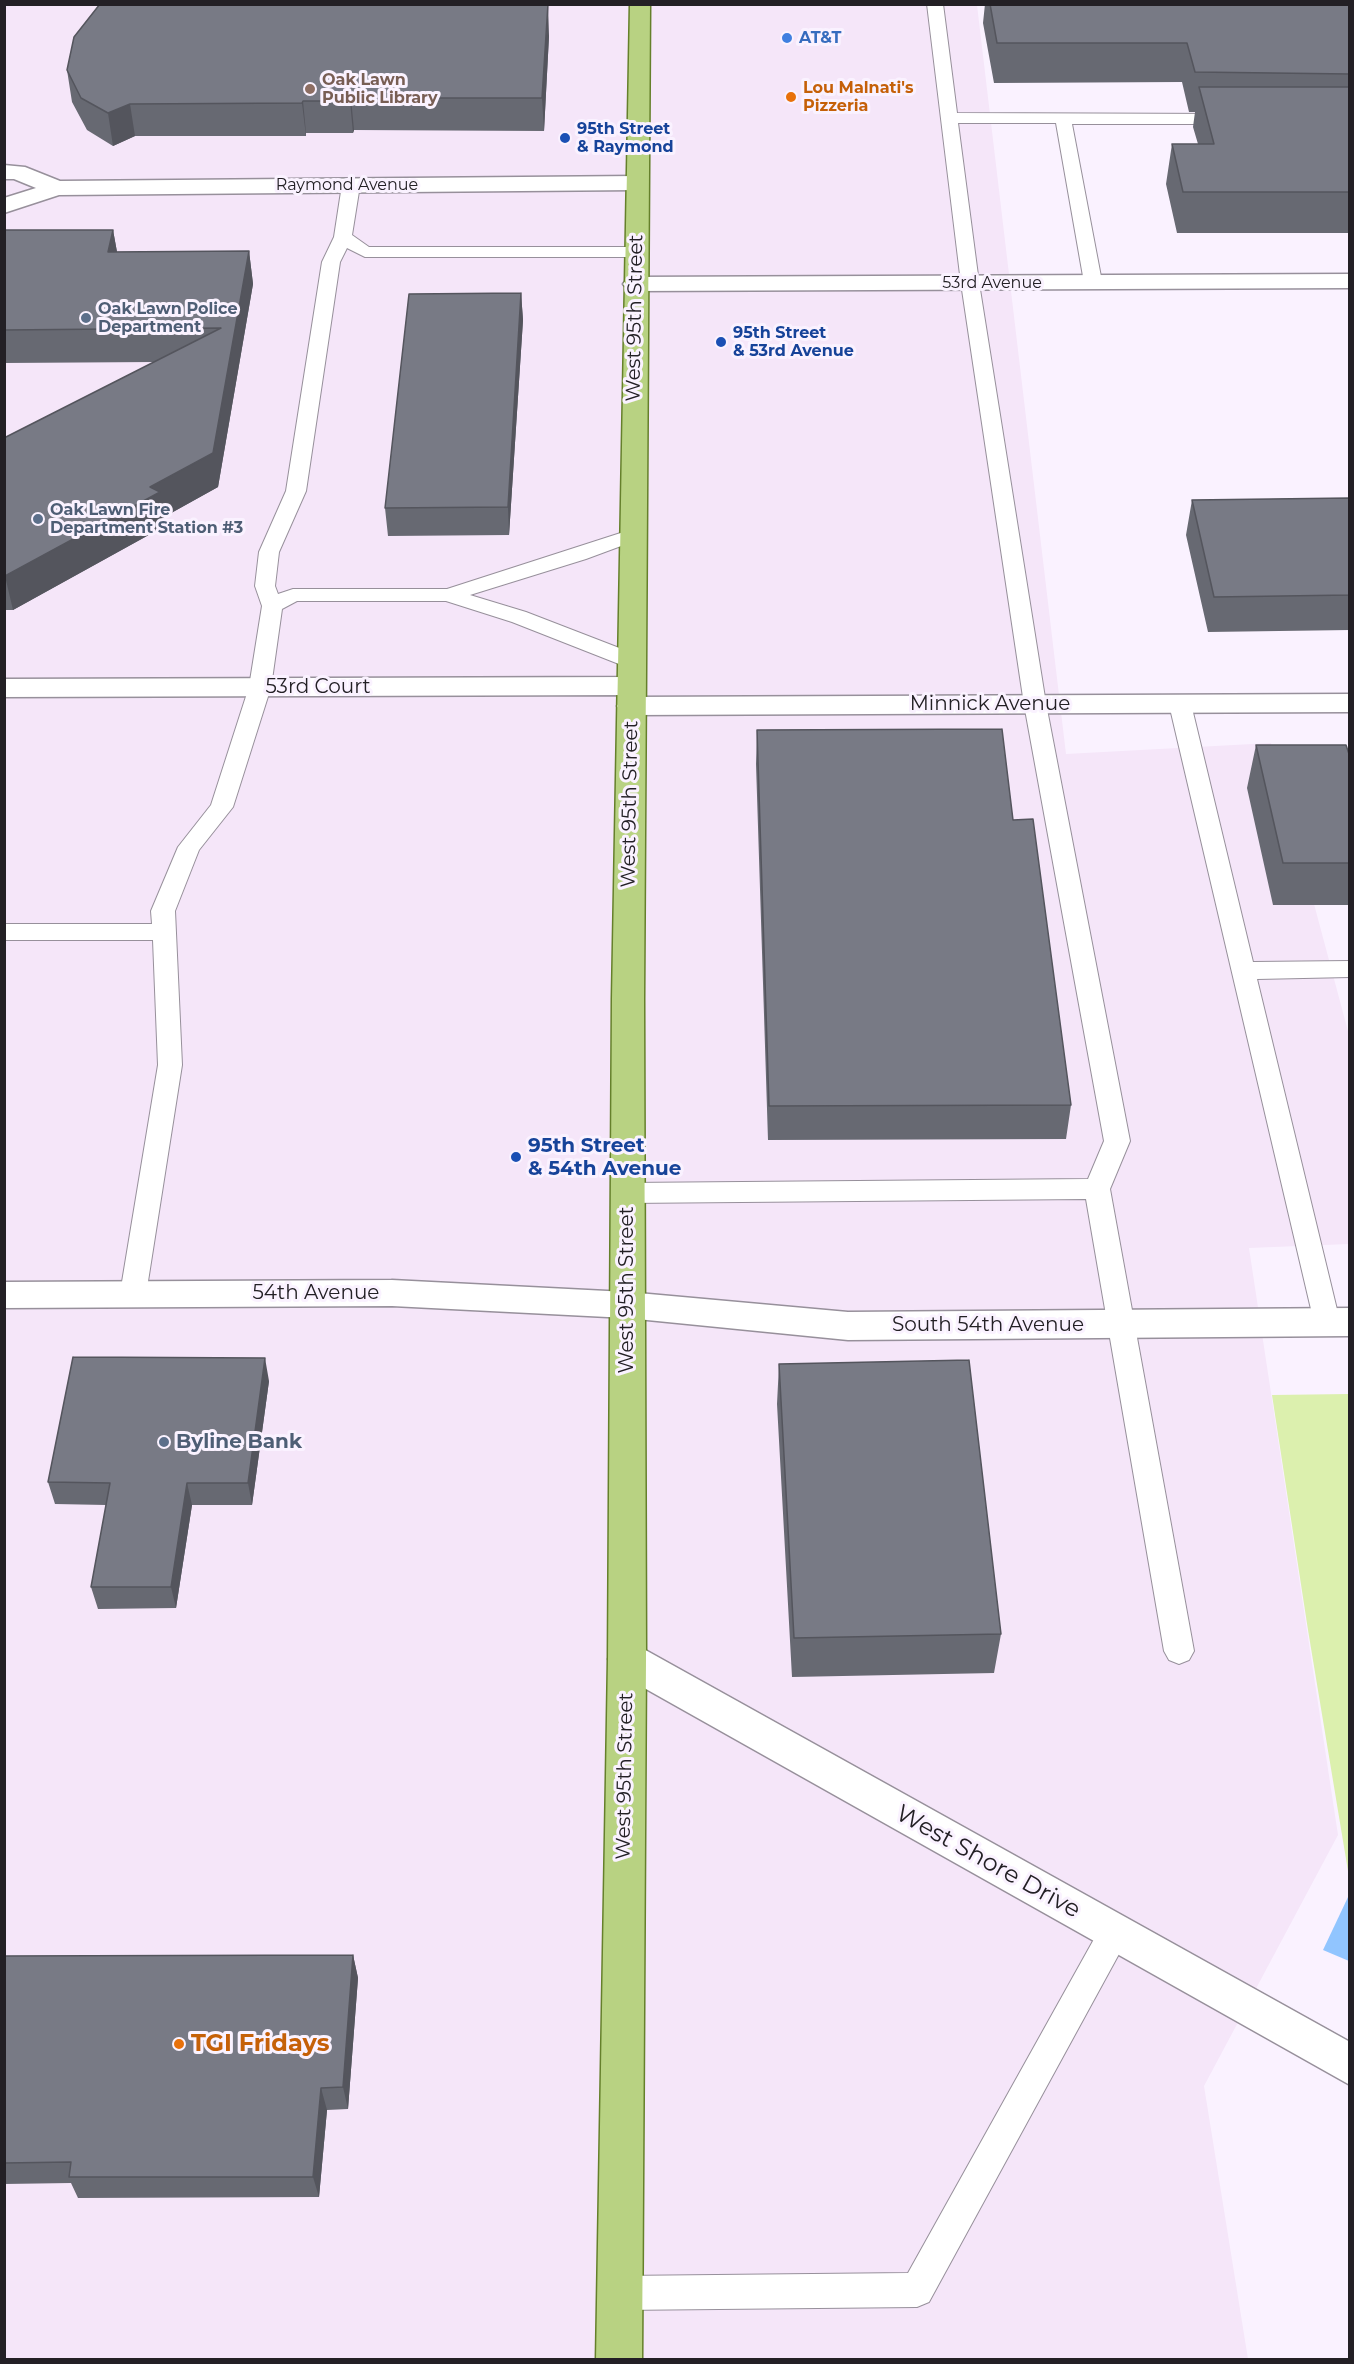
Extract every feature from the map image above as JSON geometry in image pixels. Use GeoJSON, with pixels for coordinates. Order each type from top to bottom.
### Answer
{"type":"FeatureCollection","features":[{"type":"Feature","properties":{"kind":"main road","name":"West 95th Street"},"geometry":{"type":"LineString","coordinates":[[619,2360],[627,1659],[627,1193],[631,684],[640,4]]}},
{"type":"Feature","properties":{"kind":"street","name":"Raymond Avenue"},"geometry":{"type":"LineString","coordinates":[[4,172],[17,172],[57,188]]}},
{"type":"Feature","properties":{"kind":"street","name":"Raymond Avenue"},"geometry":{"type":"LineString","coordinates":[[4,206],[57,188],[637,183]]}},
{"type":"Feature","properties":{"kind":"street","name":"53rd Avenue"},"geometry":{"type":"LineString","coordinates":[[636,284],[1350,281]]}},
{"type":"Feature","properties":{"kind":"street","name":"Minnick Avenue"},"geometry":{"type":"LineString","coordinates":[[631,684],[1035,704],[1350,703]]}},
{"type":"Feature","properties":{"kind":"street","name":"53rd Court"},"geometry":{"type":"LineString","coordinates":[[4,688],[631,684]]}},
{"type":"Feature","properties":{"kind":"street","name":"54th Avenue"},"geometry":{"type":"LineString","coordinates":[[4,1295],[392,1293],[627,1305]]}},
{"type":"Feature","properties":{"kind":"street","name":"South 54th Avenue"},"geometry":{"type":"LineString","coordinates":[[627,1305],[848,1326],[1338,1322]]}},
{"type":"Feature","properties":{"kind":"street","name":"West Shore Drive"},"geometry":{"type":"LineString","coordinates":[[627,1659],[1350,2065]]}},
{"type":"Feature","properties":{"kind":"lane"},"geometry":{"type":"LineString","coordinates":[[935,4],[970,283],[1035,704],[1117,1141],[1096,1190],[1179,1651]]}},
{"type":"Feature","properties":{"kind":"lane"},"geometry":{"type":"LineString","coordinates":[[950,118],[1242,119]]}},
{"type":"Feature","properties":{"kind":"lane"},"geometry":{"type":"LineString","coordinates":[[1063,118],[1093,282]]}},
{"type":"Feature","properties":{"kind":"lane"},"geometry":{"type":"LineString","coordinates":[[133,1294],[171,1065],[163,911],[189,847],[222,807],[260,687],[272,606],[265,586],[269,552],[296,491],[331,262],[343,237],[351,185]]}},
{"type":"Feature","properties":{"kind":"lane"},"geometry":{"type":"LineString","coordinates":[[343,237],[365,252],[636,252]]}},
{"type":"Feature","properties":{"kind":"lane"},"geometry":{"type":"LineString","coordinates":[[272,606],[293,595],[447,595],[579,555],[633,535]]}},
{"type":"Feature","properties":{"kind":"lane"},"geometry":{"type":"LineString","coordinates":[[447,595],[519,617],[631,684]]}},
{"type":"Feature","properties":{"kind":"lane"},"geometry":{"type":"LineString","coordinates":[[1180,704],[1243,971],[1338,1322]]}},
{"type":"Feature","properties":{"kind":"lane"},"geometry":{"type":"LineString","coordinates":[[4,932],[164,932]]}},
{"type":"Feature","properties":{"kind":"lane"},"geometry":{"type":"LineString","coordinates":[[1243,971],[1350,969]]}},
{"type":"Feature","properties":{"kind":"lane"},"geometry":{"type":"LineString","coordinates":[[627,1193],[811,1190],[1096,1190]]}},
{"type":"Feature","properties":{"kind":"lane"},"geometry":{"type":"LineString","coordinates":[[620,2294],[917,2290],[1114,1933]]}},
{"type":"Feature","properties":{"kind":"shaded area"},"geometry":{"type":"Polygon","coordinates":[[[5,5],[977,5],[1066,754],[1271,743],[1349,1035],[1349,1244],[1249,1248],[1338,1835],[1204,2086],[1248,2359],[5,2360],[5,5]]]}},
{"type":"Feature","properties":{"kind":"green space"},"geometry":{"type":"Polygon","coordinates":[[[1350,1394],[1349,1877],[1272,1395],[1350,1394]]]}},
{"type":"Feature","properties":{"kind":"water"},"geometry":{"type":"Polygon","coordinates":[[[1349,1895],[1349,1961],[1323,1950],[1349,1895]]]}},
{"type":"Feature","properties":{"kind":"building","name":"Oak Lawn Public Library"},"geometry":{"type":"Polygon","coordinates":[[[100,4],[548,4],[542,98],[351,98],[350,101],[303,101],[302,103],[130,104],[108,113],[81,98],[67,70],[74,37],[100,4]]]}},
{"type":"Feature","properties":{"kind":"building"},"geometry":{"type":"Polygon","coordinates":[[[990,4],[1350,4],[1350,74],[1195,72],[1187,43],[997,43],[990,4]]]}},
{"type":"Feature","properties":{"kind":"building"},"geometry":{"type":"Polygon","coordinates":[[[1199,87],[1350,87],[1350,192],[1183,192],[1172,144],[1214,144],[1199,87]]]}},
{"type":"Feature","properties":{"kind":"building"},"geometry":{"type":"Polygon","coordinates":[[[4,230],[113,230],[108,252],[249,251],[213,453],[150,487],[160,492],[5,576],[4,438],[221,328],[4,330],[4,230]]]}},
{"type":"Feature","properties":{"kind":"building"},"geometry":{"type":"Polygon","coordinates":[[[521,293],[508,507],[385,508],[409,294],[521,293]]]}},
{"type":"Feature","properties":{"kind":"building"},"geometry":{"type":"Polygon","coordinates":[[[1350,498],[1350,595],[1214,597],[1192,500],[1350,498]]]}},
{"type":"Feature","properties":{"kind":"building"},"geometry":{"type":"Polygon","coordinates":[[[1002,729],[1013,820],[1033,819],[1071,1105],[769,1106],[757,730],[1002,729]]]}},
{"type":"Feature","properties":{"kind":"building"},"geometry":{"type":"Polygon","coordinates":[[[1256,745],[1346,745],[1350,757],[1350,863],[1283,863],[1256,745]]]}},
{"type":"Feature","properties":{"kind":"building","name":"Byline Bank"},"geometry":{"type":"Polygon","coordinates":[[[73,1357],[265,1358],[248,1483],[187,1483],[171,1587],[91,1587],[110,1483],[48,1482],[73,1357]]]}},
{"type":"Feature","properties":{"kind":"building"},"geometry":{"type":"Polygon","coordinates":[[[969,1360],[1001,1634],[794,1638],[779,1364],[969,1360]]]}},
{"type":"Feature","properties":{"kind":"building","name":"TGI Fridays"},"geometry":{"type":"Polygon","coordinates":[[[353,1955],[343,2087],[321,2088],[313,2177],[69,2177],[71,2162],[4,2163],[4,1956],[353,1955]]]}},
{"type":"Feature","properties":{"kind":"place","name":"AT&T"},"geometry":{"type":"Point","coordinates":[787,38]}},
{"type":"Feature","properties":{"kind":"place","name":"Oak Lawn Public Library"},"geometry":{"type":"Point","coordinates":[310,89]}},
{"type":"Feature","properties":{"kind":"place","name":"Lou Malnati's Pizzeria"},"geometry":{"type":"Point","coordinates":[791,97]}},
{"type":"Feature","properties":{"kind":"place","name":"95th Street & Raymond"},"geometry":{"type":"Point","coordinates":[565,138]}},
{"type":"Feature","properties":{"kind":"place","name":"Oak Lawn Police Department"},"geometry":{"type":"Point","coordinates":[86,318]}},
{"type":"Feature","properties":{"kind":"place","name":"95th Street & 53rd Avenue"},"geometry":{"type":"Point","coordinates":[721,342]}},
{"type":"Feature","properties":{"kind":"place","name":"Oak Lawn Fire Department Station #3"},"geometry":{"type":"Point","coordinates":[38,519]}},
{"type":"Feature","properties":{"kind":"place","name":"95th Street & 54th Avenue"},"geometry":{"type":"Point","coordinates":[516,1157]}},
{"type":"Feature","properties":{"kind":"place","name":"Byline Bank"},"geometry":{"type":"Point","coordinates":[164,1442]}},
{"type":"Feature","properties":{"kind":"place","name":"TGI Fridays"},"geometry":{"type":"Point","coordinates":[179,2044]}}]}
